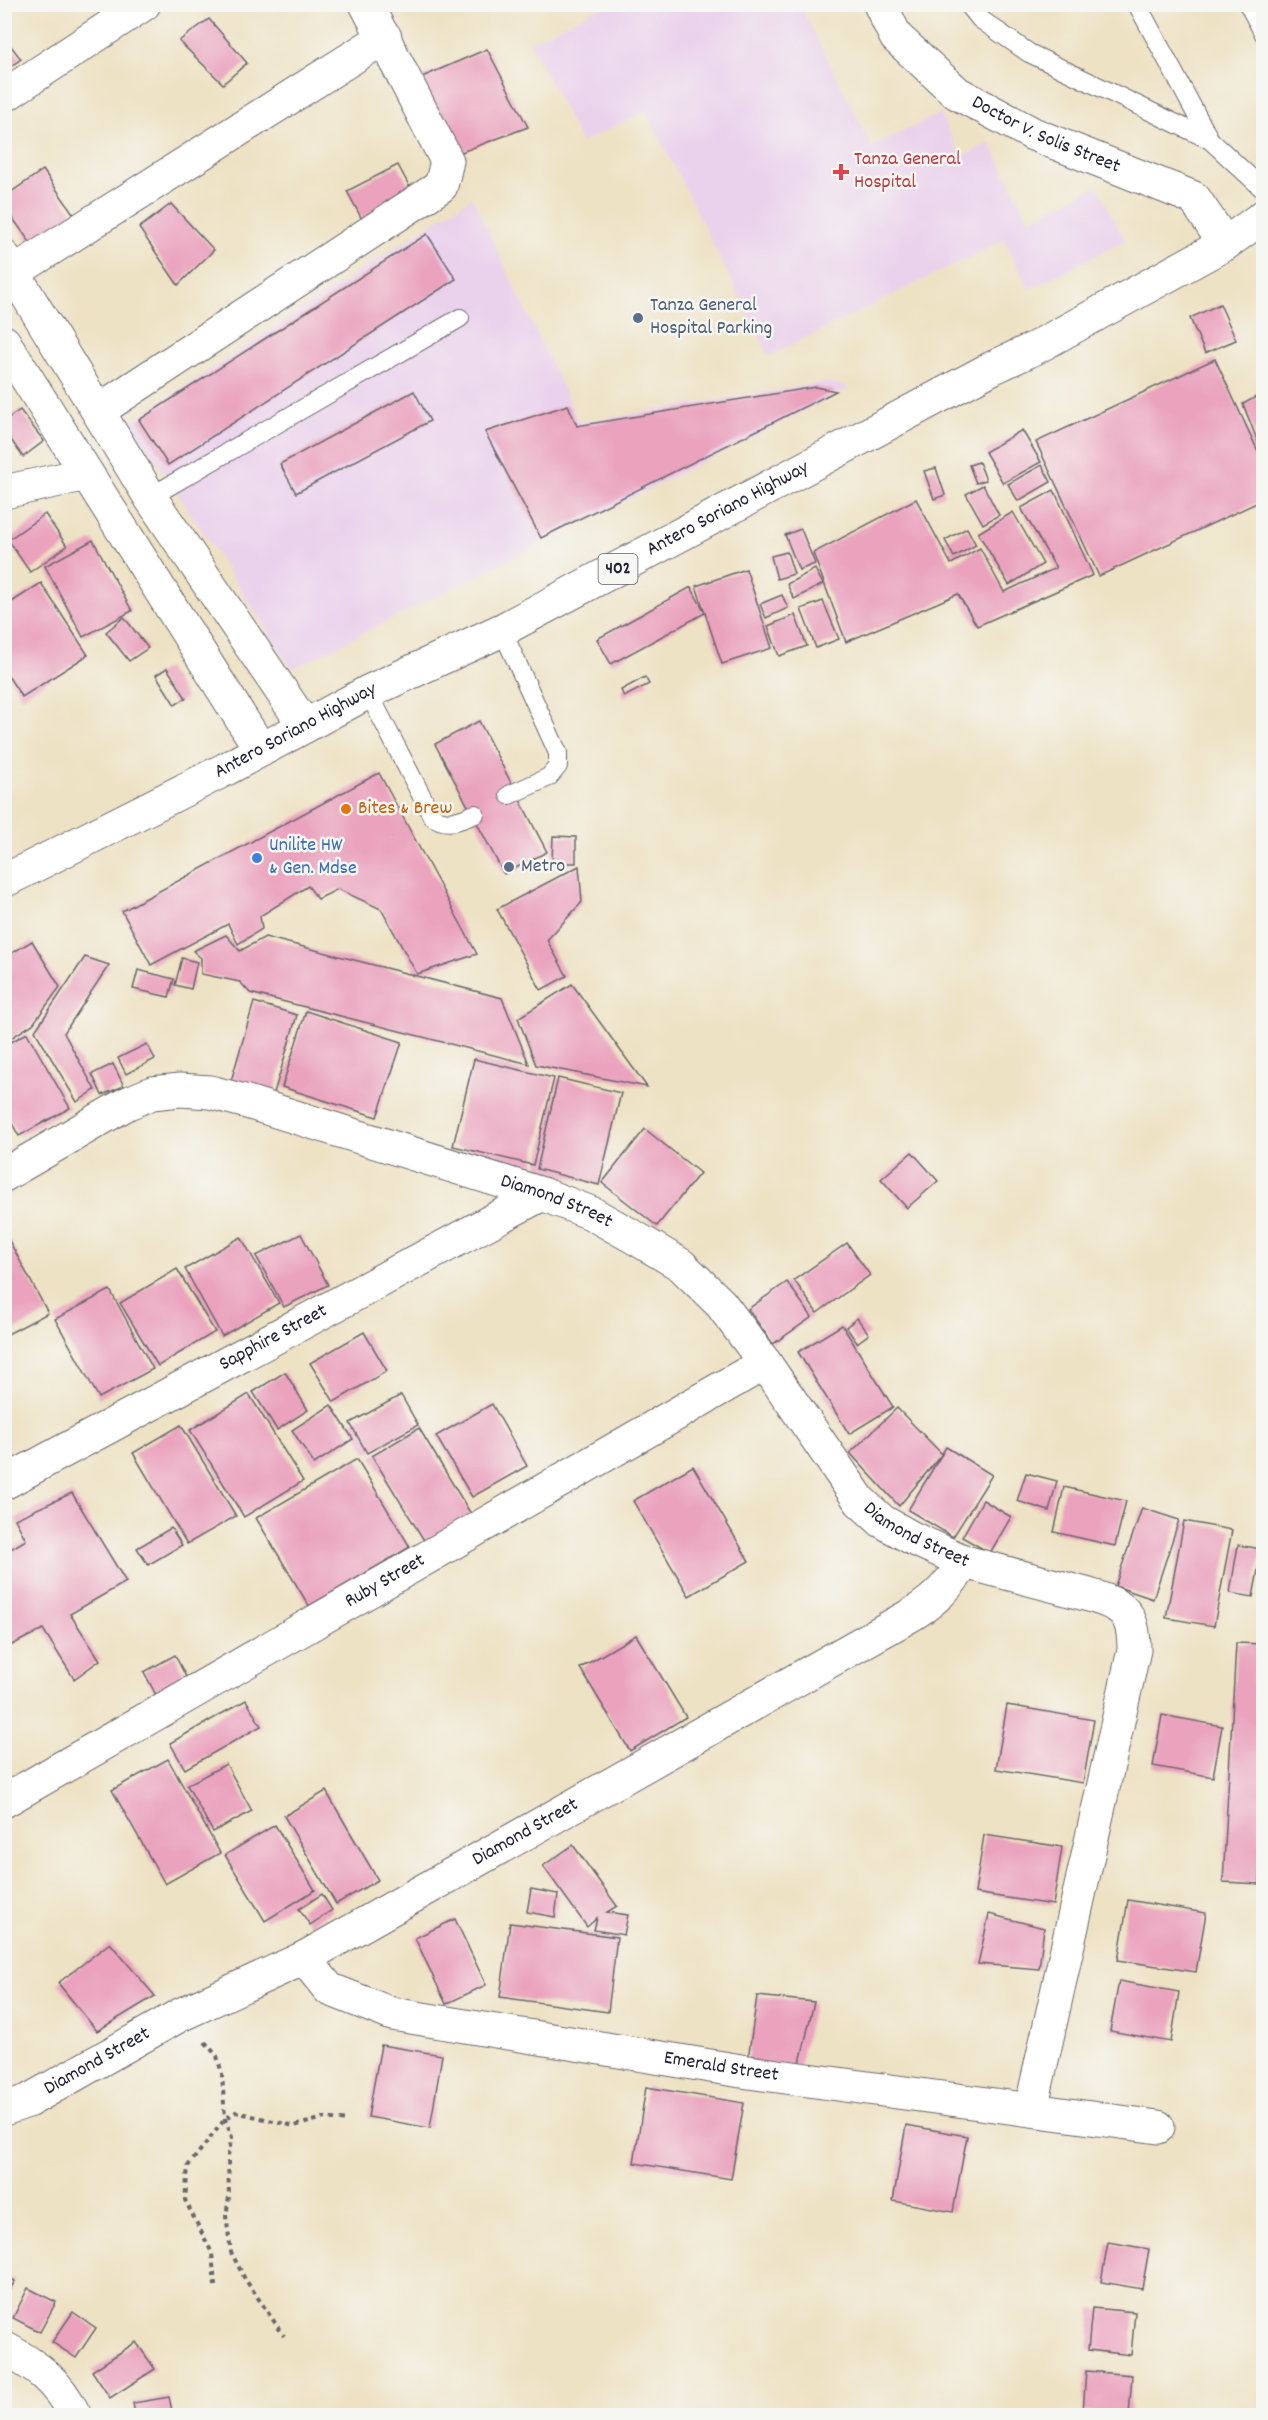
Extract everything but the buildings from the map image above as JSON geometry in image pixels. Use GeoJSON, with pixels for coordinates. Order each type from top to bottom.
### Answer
{"type":"FeatureCollection","features":[{"type":"Feature","properties":{"kind":"street"},"geometry":{"type":"LineString","coordinates":[[4,96],[144,4]]}},
{"type":"Feature","properties":{"kind":"street"},"geometry":{"type":"LineString","coordinates":[[98,411],[441,186],[447,161],[366,4]]}},
{"type":"Feature","properties":{"kind":"street","name":"Doctor V. Solis Street"},"geometry":{"type":"LineString","coordinates":[[880,4],[896,37],[957,93],[1033,134],[1194,198],[1225,244]]}},
{"type":"Feature","properties":{"kind":"street"},"geometry":{"type":"LineString","coordinates":[[305,726],[150,497],[9,265],[385,37]]}},
{"type":"Feature","properties":{"kind":"street","name":"Antero Soriano Highway"},"geometry":{"type":"LineString","coordinates":[[4,881],[261,750],[368,692],[502,630],[992,368],[1035,348],[1225,244],[1263,216]]}},
{"type":"Feature","properties":{"kind":"street","name":"Antero Soriano Highway"},"geometry":{"type":"LineString","coordinates":[[1225,244],[1263,232]]}},
{"type":"Feature","properties":{"kind":"street"},"geometry":{"type":"LineString","coordinates":[[4,342],[261,750]]}},
{"type":"Feature","properties":{"kind":"street"},"geometry":{"type":"LineString","coordinates":[[4,492],[87,474]]}},
{"type":"Feature","properties":{"kind":"street","name":"Diamond Street"},"geometry":{"type":"LineString","coordinates":[[4,1174],[126,1104],[152,1093],[180,1090],[210,1092],[244,1101],[542,1194],[591,1213],[681,1265],[721,1304],[765,1363],[860,1501],[882,1521],[965,1562],[946,1590],[928,1606],[304,1958],[180,2015],[28,2100],[4,2109]]}},
{"type":"Feature","properties":{"kind":"street","name":"Sapphire Street"},"geometry":{"type":"LineString","coordinates":[[4,1483],[542,1194]]}},
{"type":"Feature","properties":{"kind":"street","name":"Ruby Street"},"geometry":{"type":"LineString","coordinates":[[4,1801],[765,1363]]}},
{"type":"Feature","properties":{"kind":"street"},"geometry":{"type":"LineString","coordinates":[[965,1562],[1108,1601],[1125,1611],[1134,1629],[1134,1650],[1031,2109]]}},
{"type":"Feature","properties":{"kind":"street","name":"Emerald Street"},"geometry":{"type":"LineString","coordinates":[[304,1958],[329,1989],[392,2014],[741,2071],[1158,2127]]}},
{"type":"Feature","properties":{"kind":"street"},"geometry":{"type":"LineString","coordinates":[[4,2348],[39,2367],[61,2389],[75,2415]]}},
{"type":"Feature","properties":{"kind":"lane"},"geometry":{"type":"LineString","coordinates":[[968,4],[980,19],[1029,53],[1210,140],[1263,190]]}},
{"type":"Feature","properties":{"kind":"lane"},"geometry":{"type":"LineString","coordinates":[[1137,4],[1210,140]]}},
{"type":"Feature","properties":{"kind":"lane"},"geometry":{"type":"LineString","coordinates":[[1248,4],[1263,34]]}},
{"type":"Feature","properties":{"kind":"lane"},"geometry":{"type":"LineString","coordinates":[[150,497],[460,318]]}},
{"type":"Feature","properties":{"kind":"lane"},"geometry":{"type":"LineString","coordinates":[[502,630],[558,753],[558,766],[549,777],[509,795]]}},
{"type":"Feature","properties":{"kind":"lane"},"geometry":{"type":"LineString","coordinates":[[368,692],[432,816],[441,822],[451,823],[475,814]]}},
{"type":"Feature","properties":{"kind":"path"},"geometry":{"type":"LineString","coordinates":[[180,2015],[217,2056],[222,2074],[225,2119],[232,2137],[228,2155],[229,2198],[226,2216],[231,2252],[245,2279],[284,2336]]}},
{"type":"Feature","properties":{"kind":"path"},"geometry":{"type":"LineString","coordinates":[[215,2286],[212,2253],[185,2200],[188,2166],[225,2119],[236,2112],[294,2126],[324,2118],[348,2121]]}},
{"type":"Feature","properties":{"kind":"shaded area","name":"Tanza General Hospital"},"geometry":{"type":"Polygon","coordinates":[[[607,4],[800,5],[872,147],[940,113],[961,157],[990,143],[1029,220],[1097,186],[1125,241],[1029,289],[1004,240],[769,356],[646,111],[581,143],[530,42],[607,4]]]}},
{"type":"Feature","properties":{"kind":"shaded area"},"geometry":{"type":"Polygon","coordinates":[[[472,197],[579,423],[827,382],[851,387],[292,669],[131,422],[472,197]]]}},
{"type":"Feature","properties":{"kind":"place","name":"Tanza General Hospital"},"geometry":{"type":"Point","coordinates":[841,172]}},
{"type":"Feature","properties":{"kind":"place","name":"Tanza General Hospital Parking"},"geometry":{"type":"Point","coordinates":[638,318]}},
{"type":"Feature","properties":{"kind":"place","name":"Bites & Brew"},"geometry":{"type":"Point","coordinates":[346,809]}},
{"type":"Feature","properties":{"kind":"place","name":"Unilite HW & Gen. Mdse"},"geometry":{"type":"Point","coordinates":[257,858]}},
{"type":"Feature","properties":{"kind":"place","name":"Metro"},"geometry":{"type":"Point","coordinates":[509,867]}}]}
